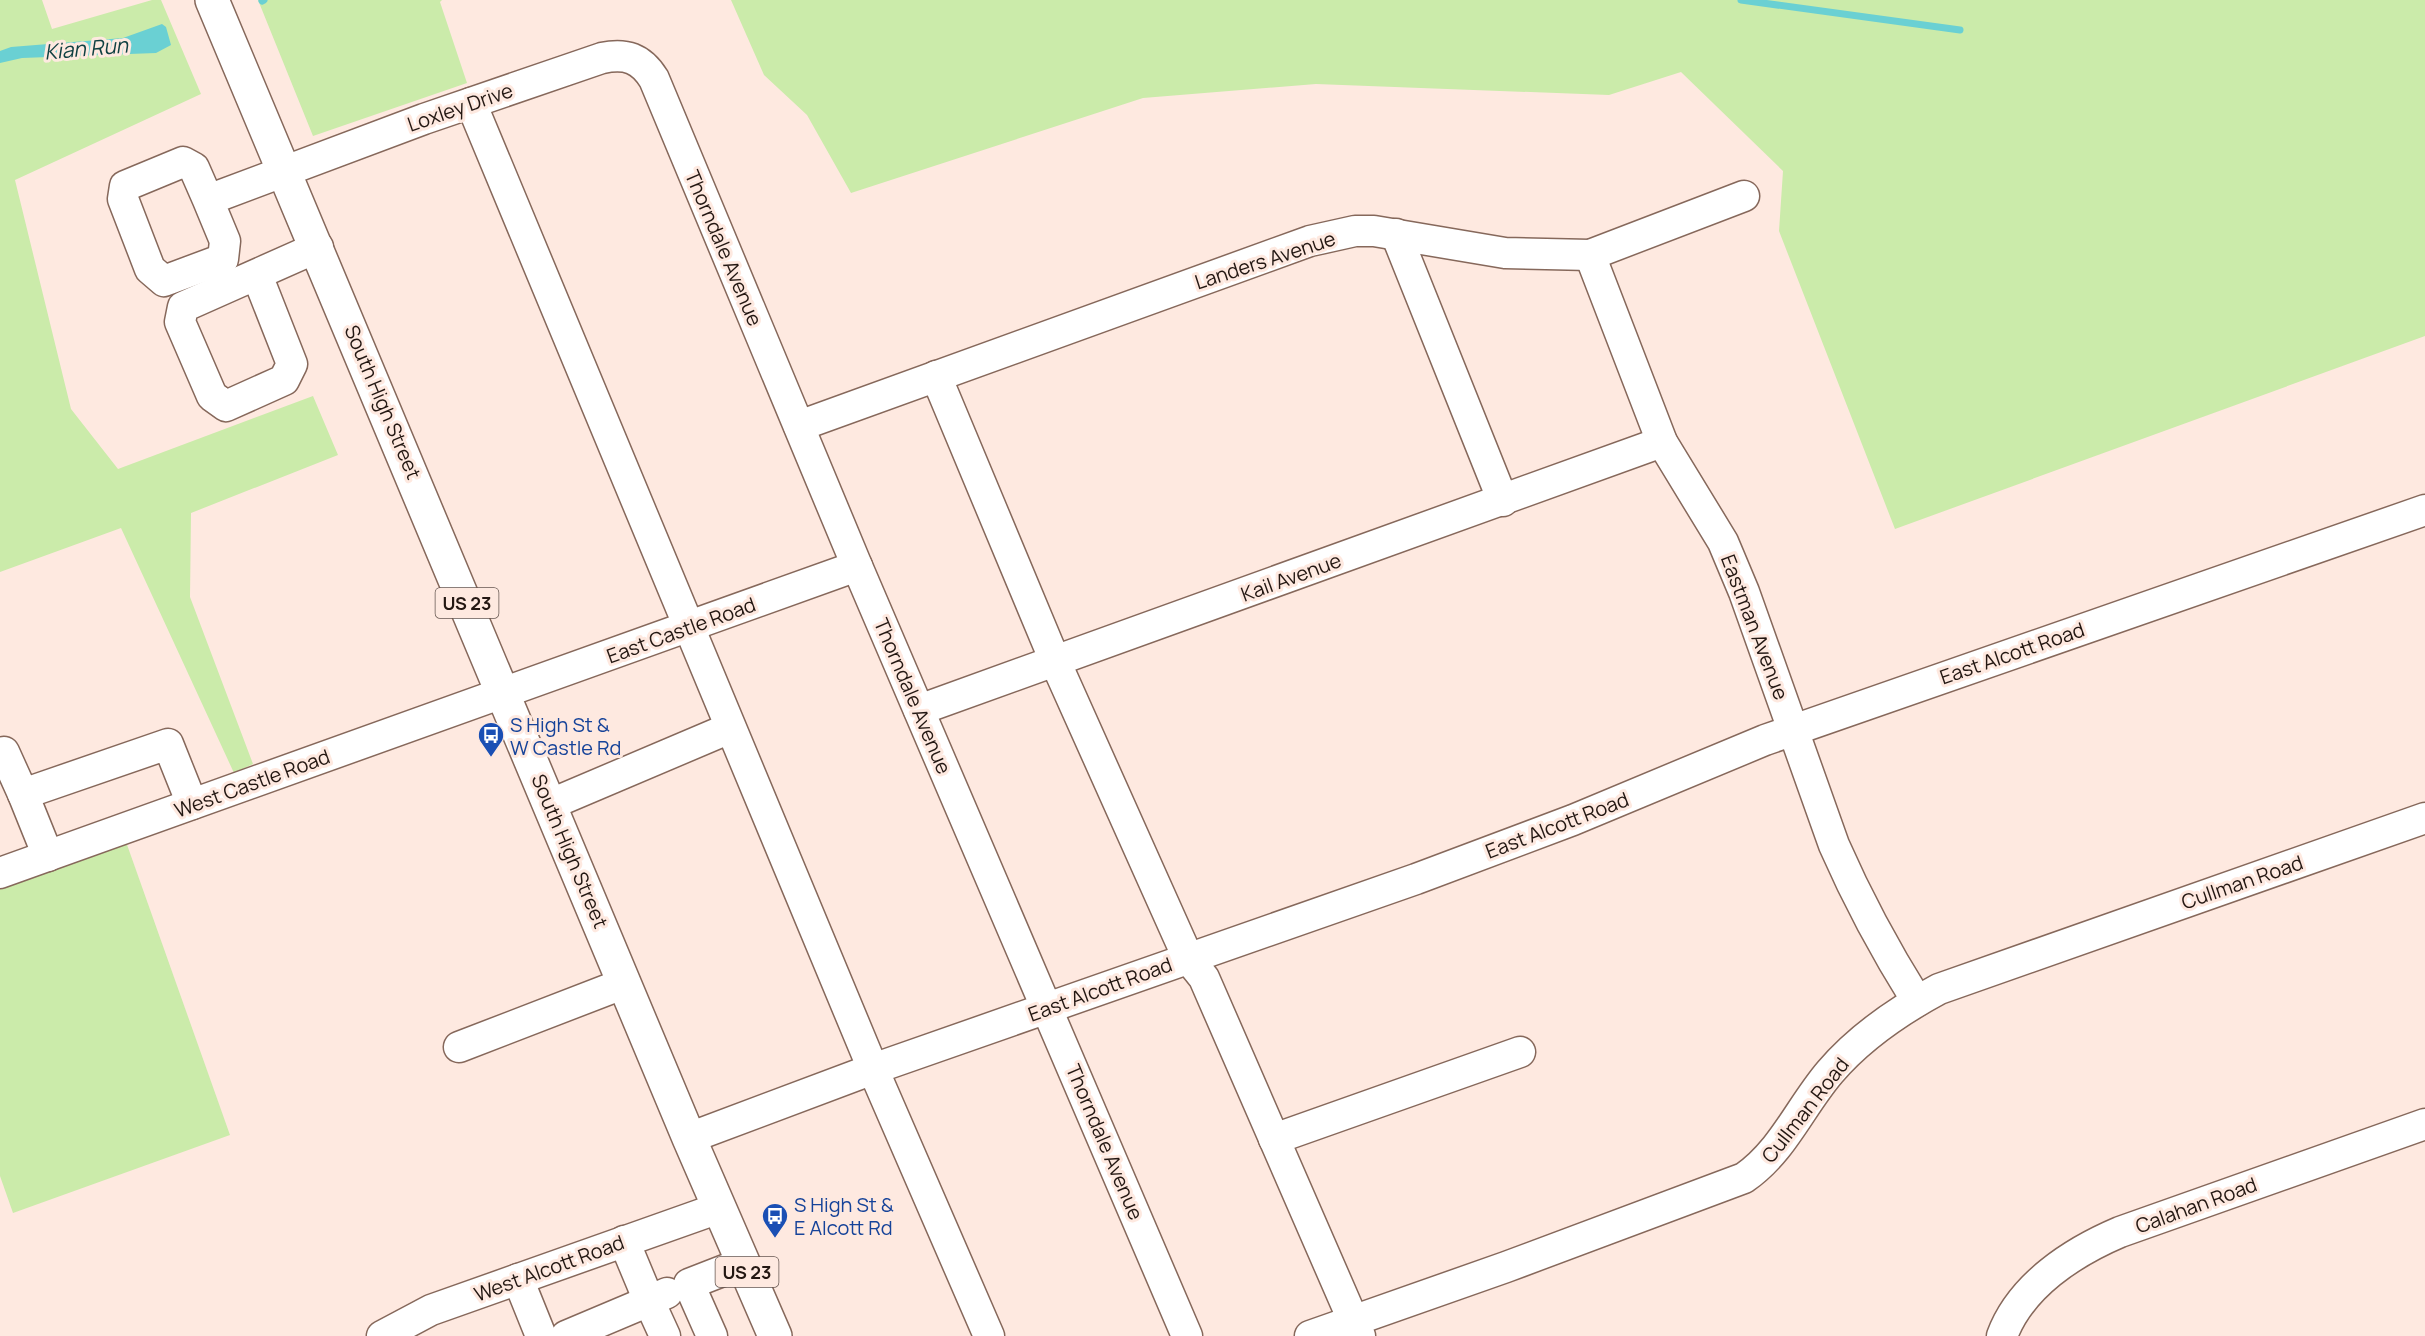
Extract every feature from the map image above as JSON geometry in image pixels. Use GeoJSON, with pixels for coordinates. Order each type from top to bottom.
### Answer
{"type":"FeatureCollection","features":[{"type":"Feature","properties":{"kind":"main road","name":"South High Street"},"geometry":{"type":"LineString","coordinates":[[213,0],[505,693],[689,1138],[775,1336]]}},
{"type":"Feature","properties":{"kind":"street","name":"Loxley Drive"},"geometry":{"type":"LineString","coordinates":[[208,201],[286,170],[471,103],[603,58],[620,54],[636,58]]}},
{"type":"Feature","properties":{"kind":"street","name":"Thorndale Avenue"},"geometry":{"type":"LineString","coordinates":[[636,58],[647,67],[654,79],[857,566],[1187,1336]]}},
{"type":"Feature","properties":{"kind":"street"},"geometry":{"type":"LineString","coordinates":[[471,103],[873,1069],[989,1336]]}},
{"type":"Feature","properties":{"kind":"street","name":"Landers Avenue"},"geometry":{"type":"LineString","coordinates":[[799,426],[1310,242],[1355,231],[1396,234],[1505,253],[1590,255],[1744,196]]}},
{"type":"Feature","properties":{"kind":"street"},"geometry":{"type":"LineString","coordinates":[[1396,234],[1503,501]]}},
{"type":"Feature","properties":{"kind":"street"},"geometry":{"type":"LineString","coordinates":[[257,275],[318,247]]}},
{"type":"Feature","properties":{"kind":"street","name":"Eastman Avenue"},"geometry":{"type":"LineString","coordinates":[[1590,255],[1662,442],[1723,542],[1744,592],[1849,879],[1867,917],[1917,1001]]}},
{"type":"Feature","properties":{"kind":"street"},"geometry":{"type":"LineString","coordinates":[[936,376],[1055,661],[1188,958],[1204,978],[1356,1328]]}},
{"type":"Feature","properties":{"kind":"street","name":"Kail Avenue"},"geometry":{"type":"LineString","coordinates":[[919,710],[1662,442]]}},
{"type":"Feature","properties":{"kind":"street","name":"East Alcott Road"},"geometry":{"type":"LineString","coordinates":[[689,1138],[873,1069],[1416,879],[1573,820],[1793,730],[2425,510]]}},
{"type":"Feature","properties":{"kind":"street","name":"East Castle Road"},"geometry":{"type":"LineString","coordinates":[[505,693],[857,566]]}},
{"type":"Feature","properties":{"kind":"street","name":"West Castle Road"},"geometry":{"type":"LineString","coordinates":[[0,873],[505,693]]}},
{"type":"Feature","properties":{"kind":"street"},"geometry":{"type":"LineString","coordinates":[[551,804],[730,728]]}},
{"type":"Feature","properties":{"kind":"street"},"geometry":{"type":"LineString","coordinates":[[23,794],[168,744],[192,804]]}},
{"type":"Feature","properties":{"kind":"street"},"geometry":{"type":"LineString","coordinates":[[4,752],[48,856]]}},
{"type":"Feature","properties":{"kind":"street","name":"Cullman Road"},"geometry":{"type":"LineString","coordinates":[[1310,1336],[1356,1328],[1506,1267],[1744,1178],[1768,1160],[1831,1070],[1860,1043],[1917,1001],[1968,977],[2425,818]]}},
{"type":"Feature","properties":{"kind":"street"},"geometry":{"type":"LineString","coordinates":[[459,1047],[625,983]]}},
{"type":"Feature","properties":{"kind":"street"},"geometry":{"type":"LineString","coordinates":[[1274,1139],[1520,1052]]}},
{"type":"Feature","properties":{"kind":"street","name":"Calahan Road"},"geometry":{"type":"LineString","coordinates":[[2002,1336],[2016,1310],[2034,1289],[2085,1247],[2120,1232],[2425,1124]]}},
{"type":"Feature","properties":{"kind":"street","name":"West Alcott Road"},"geometry":{"type":"LineString","coordinates":[[382,1336],[431,1310],[719,1208]]}},
{"type":"Feature","properties":{"kind":"street"},"geometry":{"type":"LineString","coordinates":[[624,1241],[664,1336]]}},
{"type":"Feature","properties":{"kind":"street"},"geometry":{"type":"LineString","coordinates":[[566,1336],[623,1325],[649,1300],[743,1263]]}},
{"type":"Feature","properties":{"kind":"street"},"geometry":{"type":"LineString","coordinates":[[518,1280],[541,1336]]}},
{"type":"Feature","properties":{"kind":"street"},"geometry":{"type":"LineString","coordinates":[[689,1284],[712,1336]]}},
{"type":"Feature","properties":{"kind":"green space"},"geometry":{"type":"Polygon","coordinates":[[[0,0],[42,0],[52,29],[152,0],[161,0],[201,94],[15,180],[71,409],[118,469],[313,396],[338,455],[191,513],[190,597],[253,764],[234,773],[121,528],[0,572],[0,0]]]}},
{"type":"Feature","properties":{"kind":"green space"},"geometry":{"type":"Polygon","coordinates":[[[258,0],[442,0],[440,2],[467,83],[313,136],[258,0]]]}},
{"type":"Feature","properties":{"kind":"green space"},"geometry":{"type":"Polygon","coordinates":[[[731,0],[2425,0],[2425,336],[1895,529],[1779,231],[1783,171],[1681,72],[1609,95],[1316,84],[1143,98],[851,193],[807,115],[764,75],[731,0]]]}},
{"type":"Feature","properties":{"kind":"green space"},"geometry":{"type":"Polygon","coordinates":[[[125,839],[230,1135],[13,1213],[0,1176],[0,884],[125,839]]]}},
{"type":"Feature","properties":{"kind":"water"},"geometry":{"type":"Polygon","coordinates":[[[162,24],[166,27],[171,45],[156,53],[22,58],[0,63],[0,51],[11,47],[123,38],[162,24]]]}},
{"type":"Feature","properties":{"kind":"waterway","name":"Kian Run"},"geometry":{"type":"LineString","coordinates":[[1741,0],[1960,30]]}},
{"type":"Feature","properties":{"kind":"place","name":"S High St & W Castle Rd"},"geometry":{"type":"Point","coordinates":[491,758]}},
{"type":"Feature","properties":{"kind":"place","name":"S High St & E Alcott Rd"},"geometry":{"type":"Point","coordinates":[775,1239]}}]}
